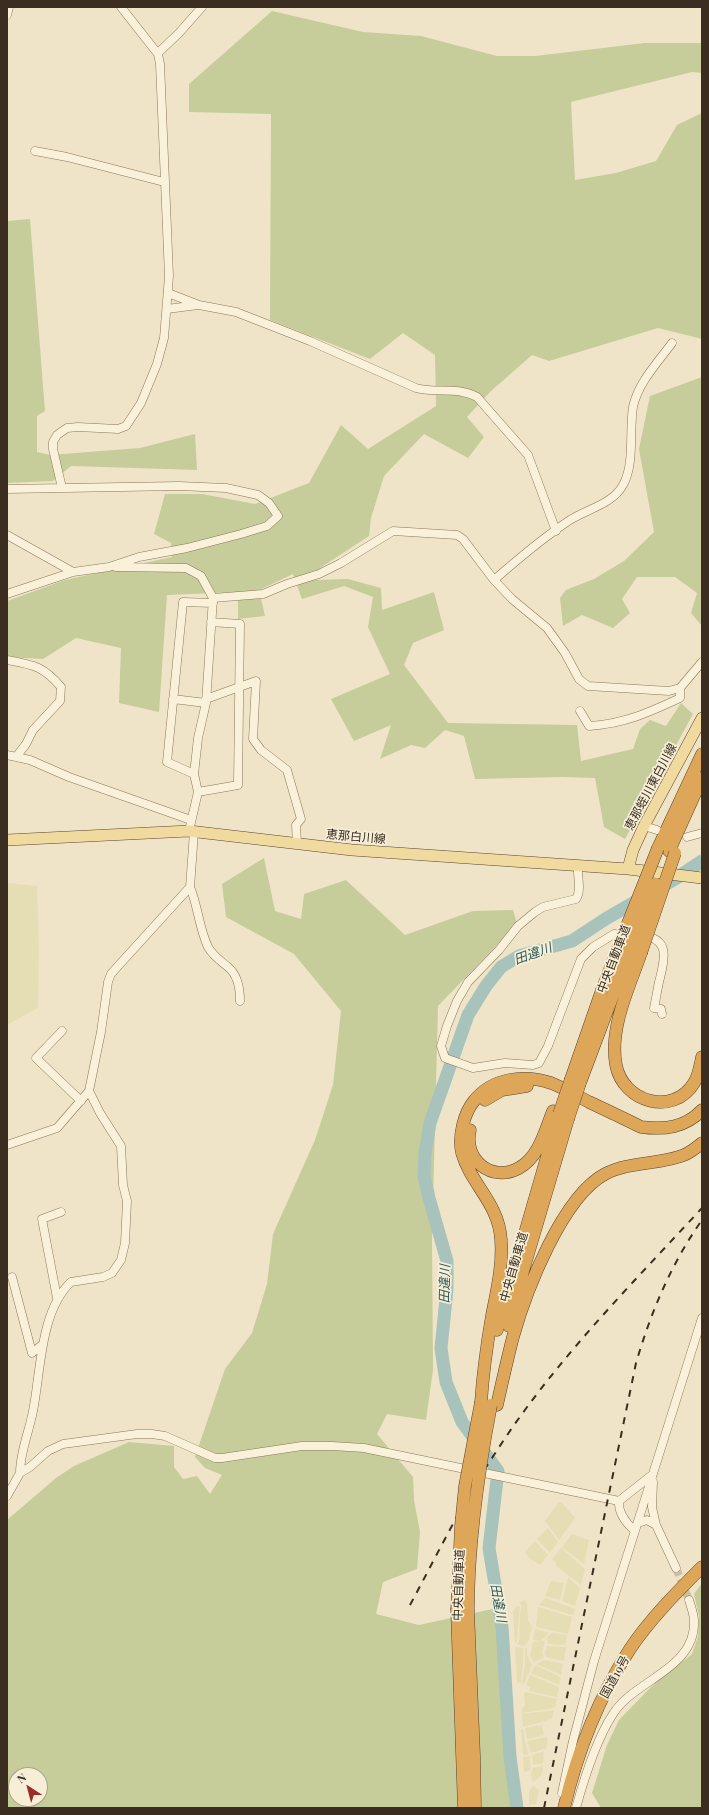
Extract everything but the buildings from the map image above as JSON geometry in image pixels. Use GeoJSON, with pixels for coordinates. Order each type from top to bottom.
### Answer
{"type":"FeatureCollection","features":[{"type":"Feature","properties":{"kind":"highway","name":"中央自動車道"},"geometry":{"type":"LineString","coordinates":[[572,1080],[630,950],[702,754]]}},
{"type":"Feature","properties":{"kind":"highway"},"geometry":{"type":"LineString","coordinates":[[702,778],[667,851],[630,950],[617,1030],[615,1054],[617,1071],[620,1078],[632,1092],[641,1099],[653,1102],[670,1101],[678,1097],[691,1086],[700,1069],[702,1057]]}},
{"type":"Feature","properties":{"kind":"highway","name":"中央自動車道"},"geometry":{"type":"LineString","coordinates":[[474,1808],[474,1756],[462,1611],[468,1576],[476,1494],[490,1404],[500,1320],[560,1115],[602,990],[630,950]]}},
{"type":"Feature","properties":{"kind":"highway"},"geometry":{"type":"LineString","coordinates":[[490,1404],[483,1366],[502,1264],[501,1239],[499,1225],[492,1206],[471,1174],[462,1151],[462,1129],[469,1107],[480,1093],[494,1084],[509,1080],[530,1079],[551,1083],[641,1127],[655,1129],[670,1128],[691,1120],[702,1110]]}},
{"type":"Feature","properties":{"kind":"highway"},"geometry":{"type":"LineString","coordinates":[[560,1115],[536,1151],[519,1168],[500,1173],[490,1172],[484,1169],[473,1157],[469,1144],[469,1134],[472,1123],[482,1102],[488,1096],[502,1090],[523,1086],[532,1086],[546,1090],[636,1132],[652,1136],[678,1134],[702,1121]]}},
{"type":"Feature","properties":{"kind":"highway"},"geometry":{"type":"LineString","coordinates":[[490,1404],[529,1291],[556,1232],[576,1200],[594,1181],[612,1171],[637,1164],[683,1155],[702,1143]]}},
{"type":"Feature","properties":{"kind":"highway","name":"中央自動車道"},"geometry":{"type":"LineString","coordinates":[[464,1808],[461,1526],[465,1486],[490,1404]]}},
{"type":"Feature","properties":{"kind":"highway","name":"国道19号"},"geometry":{"type":"LineString","coordinates":[[564,1808],[574,1770],[587,1736],[601,1703],[624,1661],[639,1637],[672,1598],[702,1567]]}},
{"type":"Feature","properties":{"kind":"highway","name":"国道19号"},"geometry":{"type":"LineString","coordinates":[[572,1808],[583,1766],[606,1708],[625,1672],[666,1611],[702,1572]]}},
{"type":"Feature","properties":{"kind":"main road","name":"恵那蛭川東白川線"},"geometry":{"type":"LineString","coordinates":[[628,869],[633,850],[644,826],[702,718]]}},
{"type":"Feature","properties":{"kind":"main road","name":"恵那白川線"},"geometry":{"type":"LineString","coordinates":[[7,840],[191,832],[352,850],[628,869],[702,878]]}},
{"type":"Feature","properties":{"kind":"street"},"geometry":{"type":"LineString","coordinates":[[7,15],[9,7]]}},
{"type":"Feature","properties":{"kind":"street"},"geometry":{"type":"LineString","coordinates":[[62,488],[53,449],[53,442],[57,435],[67,428],[78,427],[118,429],[126,426],[141,403],[164,338],[168,293],[167,206],[164,182],[160,64],[158,53],[121,7]]}},
{"type":"Feature","properties":{"kind":"street"},"geometry":{"type":"LineString","coordinates":[[158,53],[179,33],[202,7]]}},
{"type":"Feature","properties":{"kind":"street"},"geometry":{"type":"LineString","coordinates":[[34,151],[164,182]]}},
{"type":"Feature","properties":{"kind":"street"},"geometry":{"type":"LineString","coordinates":[[168,293],[199,305],[236,312],[302,338],[416,388],[426,391],[460,390],[470,392],[477,397],[528,456],[556,531]]}},
{"type":"Feature","properties":{"kind":"street"},"geometry":{"type":"LineString","coordinates":[[167,309],[199,305]]}},
{"type":"Feature","properties":{"kind":"street"},"geometry":{"type":"LineString","coordinates":[[494,580],[510,566],[571,520],[610,499],[623,485],[628,471],[633,408],[636,398],[641,387],[672,343]]}},
{"type":"Feature","properties":{"kind":"street"},"geometry":{"type":"LineString","coordinates":[[7,489],[179,486],[226,488],[258,495],[269,503],[278,516],[267,526],[241,534],[187,548],[139,558],[109,567],[73,572],[7,594]]}},
{"type":"Feature","properties":{"kind":"street"},"geometry":{"type":"LineString","coordinates":[[194,774],[167,762],[183,602],[213,601],[263,594],[287,584],[319,574],[341,563],[388,533],[397,530],[457,535],[463,540],[494,580],[512,600],[547,628],[565,653],[583,683],[588,686],[669,691],[680,688],[702,662]]}},
{"type":"Feature","properties":{"kind":"street"},"geometry":{"type":"LineString","coordinates":[[7,536],[73,572]]}},
{"type":"Feature","properties":{"kind":"street"},"geometry":{"type":"LineString","coordinates":[[109,567],[151,569],[186,568],[201,576],[213,601],[206,701],[198,738],[194,774],[198,792],[191,820],[190,887],[209,948],[214,956],[233,972],[239,986],[240,1001]]}},
{"type":"Feature","properties":{"kind":"street"},"geometry":{"type":"LineString","coordinates":[[198,792],[238,785],[240,624],[211,622]]}},
{"type":"Feature","properties":{"kind":"street"},"geometry":{"type":"LineString","coordinates":[[7,660],[43,669],[50,674],[61,687],[60,701],[33,730],[26,744],[16,757]]}},
{"type":"Feature","properties":{"kind":"street"},"geometry":{"type":"LineString","coordinates":[[173,699],[206,701],[239,686],[256,681],[253,739],[261,750],[287,770],[301,819],[296,825],[297,844]]}},
{"type":"Feature","properties":{"kind":"street"},"geometry":{"type":"LineString","coordinates":[[580,711],[589,726],[619,722],[646,714],[680,698],[680,688]]}},
{"type":"Feature","properties":{"kind":"street"},"geometry":{"type":"LineString","coordinates":[[7,755],[30,760],[69,777],[191,820]]}},
{"type":"Feature","properties":{"kind":"street"},"geometry":{"type":"LineString","coordinates":[[644,826],[657,830]]}},
{"type":"Feature","properties":{"kind":"street"},"geometry":{"type":"LineString","coordinates":[[687,837],[702,833]]}},
{"type":"Feature","properties":{"kind":"street"},"geometry":{"type":"LineString","coordinates":[[578,866],[578,896],[576,899],[543,907],[535,912],[518,926],[499,950],[468,982],[457,1001],[441,1046],[445,1058],[473,1068],[505,1063],[533,1065],[539,1063],[548,1046],[581,959],[593,947],[614,934],[652,937],[658,940],[664,956],[654,1008],[662,1009],[662,1014]]}},
{"type":"Feature","properties":{"kind":"street"},"geometry":{"type":"LineString","coordinates":[[7,1144],[57,1128],[89,1091],[111,974],[190,887]]}},
{"type":"Feature","properties":{"kind":"street"},"geometry":{"type":"LineString","coordinates":[[62,1031],[36,1058],[81,1101]]}},
{"type":"Feature","properties":{"kind":"street"},"geometry":{"type":"LineString","coordinates":[[7,1496],[20,1473],[20,1461],[34,1406],[43,1344],[51,1312],[57,1298],[70,1282],[104,1278],[112,1273],[120,1260],[124,1243],[127,1201],[123,1186],[121,1146],[100,1113],[89,1091]]}},
{"type":"Feature","properties":{"kind":"street"},"geometry":{"type":"LineString","coordinates":[[57,1298],[42,1219],[61,1212]]}},
{"type":"Feature","properties":{"kind":"street"},"geometry":{"type":"LineString","coordinates":[[12,1277],[32,1353],[43,1344]]}},
{"type":"Feature","properties":{"kind":"street"},"geometry":{"type":"LineString","coordinates":[[559,1808],[573,1741],[590,1675],[702,1318]]}},
{"type":"Feature","properties":{"kind":"street"},"geometry":{"type":"LineString","coordinates":[[20,1473],[30,1467],[48,1451],[63,1444],[144,1434],[165,1436],[215,1458],[302,1446],[346,1446],[380,1451],[619,1501]]}},
{"type":"Feature","properties":{"kind":"street"},"geometry":{"type":"LineString","coordinates":[[619,1501],[652,1475]]}},
{"type":"Feature","properties":{"kind":"street"},"geometry":{"type":"LineString","coordinates":[[652,1475],[652,1507],[656,1525],[676,1568]]}},
{"type":"Feature","properties":{"kind":"street"},"geometry":{"type":"LineString","coordinates":[[619,1501],[619,1508],[627,1524],[636,1527]]}},
{"type":"Feature","properties":{"kind":"street"},"geometry":{"type":"LineString","coordinates":[[636,1527],[647,1520],[656,1525]]}},
{"type":"Feature","properties":{"kind":"street"},"geometry":{"type":"LineString","coordinates":[[576,1808],[595,1750],[613,1713],[631,1695],[682,1656],[691,1642],[694,1621],[689,1600]]}},
{"type":"Feature","properties":{"kind":"shaded area"},"geometry":{"type":"Polygon","coordinates":[[[7,883],[37,886],[39,950],[38,1008],[7,1025],[7,883]]]}},
{"type":"Feature","properties":{"kind":"shaded area"},"geometry":{"type":"Polygon","coordinates":[[[561,1502],[575,1518],[559,1540],[545,1521],[558,1503],[561,1502]]]}},
{"type":"Feature","properties":{"kind":"shaded area"},"geometry":{"type":"Polygon","coordinates":[[[548,1528],[558,1542],[550,1553],[537,1539],[548,1528]]]}},
{"type":"Feature","properties":{"kind":"shaded area"},"geometry":{"type":"Polygon","coordinates":[[[572,1534],[589,1540],[584,1564],[562,1547],[572,1534]]]}},
{"type":"Feature","properties":{"kind":"shaded area"},"geometry":{"type":"Polygon","coordinates":[[[535,1541],[548,1555],[540,1565],[528,1557],[525,1552],[535,1541]]]}},
{"type":"Feature","properties":{"kind":"shaded area"},"geometry":{"type":"Polygon","coordinates":[[[561,1548],[585,1569],[581,1585],[556,1566],[556,1563],[552,1559],[561,1548]]]}},
{"type":"Feature","properties":{"kind":"shaded area"},"geometry":{"type":"Polygon","coordinates":[[[568,1578],[580,1588],[575,1606],[562,1601],[568,1578]]]}},
{"type":"Feature","properties":{"kind":"shaded area"},"geometry":{"type":"Polygon","coordinates":[[[551,1581],[564,1583],[560,1600],[545,1596],[551,1581]]]}},
{"type":"Feature","properties":{"kind":"shaded area"},"geometry":{"type":"Polygon","coordinates":[[[545,1598],[575,1609],[573,1615],[539,1605],[545,1598]]]}},
{"type":"Feature","properties":{"kind":"shaded area"},"geometry":{"type":"Polygon","coordinates":[[[524,1600],[527,1603],[528,1621],[532,1626],[529,1640],[524,1646],[518,1645],[517,1643],[519,1641],[520,1613],[522,1606],[520,1603],[524,1600]]]}},
{"type":"Feature","properties":{"kind":"shaded area"},"geometry":{"type":"Polygon","coordinates":[[[517,1606],[520,1606],[517,1641],[515,1643],[513,1611],[517,1606]]]}},
{"type":"Feature","properties":{"kind":"shaded area"},"geometry":{"type":"Polygon","coordinates":[[[538,1607],[572,1617],[568,1634],[536,1627],[538,1607]]]}},
{"type":"Feature","properties":{"kind":"shaded area"},"geometry":{"type":"Polygon","coordinates":[[[535,1629],[549,1633],[541,1641],[533,1640],[535,1629]]]}},
{"type":"Feature","properties":{"kind":"shaded area"},"geometry":{"type":"Polygon","coordinates":[[[552,1633],[567,1635],[566,1645],[548,1644],[546,1638],[552,1633]]]}},
{"type":"Feature","properties":{"kind":"shaded area"},"geometry":{"type":"Polygon","coordinates":[[[545,1641],[542,1653],[544,1657],[534,1662],[530,1656],[533,1642],[545,1641]]]}},
{"type":"Feature","properties":{"kind":"shaded area"},"geometry":{"type":"Polygon","coordinates":[[[547,1646],[566,1647],[564,1661],[546,1657],[545,1653],[547,1646]]]}},
{"type":"Feature","properties":{"kind":"shaded area"},"geometry":{"type":"Polygon","coordinates":[[[515,1647],[523,1648],[521,1683],[517,1682],[515,1647]]]}},
{"type":"Feature","properties":{"kind":"shaded area"},"geometry":{"type":"Polygon","coordinates":[[[527,1648],[527,1655],[532,1665],[524,1684],[522,1683],[525,1663],[525,1649],[527,1648]]]}},
{"type":"Feature","properties":{"kind":"shaded area"},"geometry":{"type":"Polygon","coordinates":[[[544,1660],[563,1664],[561,1675],[536,1664],[544,1660]]]}},
{"type":"Feature","properties":{"kind":"shaded area"},"geometry":{"type":"Polygon","coordinates":[[[535,1665],[561,1677],[559,1685],[531,1673],[535,1665]]]}},
{"type":"Feature","properties":{"kind":"shaded area"},"geometry":{"type":"Polygon","coordinates":[[[530,1675],[559,1687],[557,1697],[529,1691],[530,1687],[526,1685],[530,1675]]]}},
{"type":"Feature","properties":{"kind":"shaded area"},"geometry":{"type":"Polygon","coordinates":[[[525,1692],[557,1699],[555,1708],[522,1713],[522,1709],[525,1705],[525,1692]]]}},
{"type":"Feature","properties":{"kind":"shaded area"},"geometry":{"type":"Polygon","coordinates":[[[554,1710],[552,1719],[523,1727],[522,1714],[554,1710]]]}},
{"type":"Feature","properties":{"kind":"shaded area"},"geometry":{"type":"Polygon","coordinates":[[[542,1725],[544,1735],[527,1739],[525,1728],[542,1725]]]}},
{"type":"Feature","properties":{"kind":"shaded area"},"geometry":{"type":"Polygon","coordinates":[[[521,1729],[523,1729],[529,1754],[527,1755],[523,1755],[521,1729]]]}},
{"type":"Feature","properties":{"kind":"shaded area"},"geometry":{"type":"Polygon","coordinates":[[[546,1737],[548,1740],[546,1749],[531,1753],[527,1741],[546,1737]]]}},
{"type":"Feature","properties":{"kind":"shaded area"},"geometry":{"type":"Polygon","coordinates":[[[544,1751],[543,1763],[533,1765],[532,1755],[544,1751]]]}},
{"type":"Feature","properties":{"kind":"shaded area"},"geometry":{"type":"Polygon","coordinates":[[[530,1756],[530,1771],[524,1772],[523,1757],[530,1756]]]}},
{"type":"Feature","properties":{"kind":"shaded area"},"geometry":{"type":"Polygon","coordinates":[[[542,1766],[543,1769],[541,1776],[533,1782],[531,1775],[533,1768],[542,1766]]]}},
{"type":"Feature","properties":{"kind":"shaded area"},"geometry":{"type":"Polygon","coordinates":[[[534,1786],[539,1790],[536,1804],[529,1805],[530,1789],[534,1786]]]}},
{"type":"Feature","properties":{"kind":"green space"},"geometry":{"type":"Polygon","coordinates":[[[272,11],[363,32],[421,36],[497,56],[535,56],[645,43],[702,43],[702,73],[692,72],[571,102],[575,180],[616,173],[656,161],[677,125],[702,113],[702,339],[658,328],[549,361],[532,355],[490,392],[467,417],[484,437],[468,458],[424,434],[384,476],[371,518],[369,536],[320,568],[317,580],[348,579],[381,588],[382,610],[434,592],[444,630],[413,643],[404,665],[448,723],[577,725],[581,761],[633,749],[640,729],[650,720],[666,726],[681,703],[693,714],[625,839],[604,827],[595,778],[562,777],[475,779],[464,736],[445,730],[425,748],[411,745],[380,759],[391,725],[354,741],[331,699],[390,674],[368,627],[373,597],[344,586],[302,599],[293,574],[259,590],[265,616],[238,619],[238,592],[167,595],[159,712],[119,703],[121,648],[76,638],[43,659],[7,657],[7,601],[65,580],[172,557],[171,543],[154,534],[165,494],[202,494],[255,504],[309,483],[341,425],[368,449],[436,406],[435,355],[403,333],[370,359],[270,320],[271,114],[189,112],[189,84],[272,11]]]}},
{"type":"Feature","properties":{"kind":"green space"},"geometry":{"type":"Polygon","coordinates":[[[30,219],[45,411],[37,416],[37,452],[50,455],[140,448],[195,434],[197,470],[71,466],[53,481],[7,483],[7,221],[30,219]]]}},
{"type":"Feature","properties":{"kind":"green space"},"geometry":{"type":"Polygon","coordinates":[[[702,377],[702,626],[691,613],[697,593],[675,577],[637,577],[622,599],[630,613],[613,628],[582,615],[563,626],[560,598],[566,590],[594,579],[624,561],[654,532],[639,449],[650,396],[702,377]]]}},
{"type":"Feature","properties":{"kind":"green space"},"geometry":{"type":"Polygon","coordinates":[[[264,858],[275,911],[301,919],[304,894],[346,880],[405,935],[473,911],[513,910],[517,924],[438,1006],[432,1240],[433,1370],[426,1420],[387,1414],[377,1434],[413,1477],[414,1500],[420,1532],[417,1569],[383,1582],[376,1614],[419,1625],[497,1608],[505,1759],[512,1808],[7,1808],[7,1520],[56,1478],[74,1466],[129,1442],[174,1446],[174,1467],[183,1479],[197,1476],[210,1494],[222,1475],[205,1468],[195,1457],[225,1369],[252,1333],[267,1284],[273,1234],[315,1140],[333,1085],[341,1011],[294,954],[226,917],[222,884],[264,858]]]}},
{"type":"Feature","properties":{"kind":"green space"},"geometry":{"type":"Polygon","coordinates":[[[702,1583],[702,1808],[601,1808],[592,1793],[607,1745],[619,1720],[652,1686],[692,1654],[698,1636],[699,1616],[694,1594],[702,1583]]]}},
{"type":"Feature","properties":{"kind":"waterway","name":"田違川"},"geometry":{"type":"LineString","coordinates":[[517,1808],[510,1757],[502,1627],[489,1548],[498,1471],[462,1422],[446,1382],[441,1348],[447,1289],[447,1261],[424,1176],[425,1154],[430,1123],[468,1015],[486,986],[501,967],[519,956],[572,941],[607,918],[675,879],[702,861]]}},
{"type":"Feature","properties":{"kind":"tunnel"},"geometry":{"type":"LineString","coordinates":[[676,1568],[689,1600]]}},
{"type":"Feature","properties":{"kind":"railway"},"geometry":{"type":"LineString","coordinates":[[410,1605],[450,1529],[482,1473],[541,1389],[592,1327],[702,1208]]}},
{"type":"Feature","properties":{"kind":"railway"},"geometry":{"type":"LineString","coordinates":[[544,1808],[636,1363],[648,1325],[671,1271],[702,1220]]}}]}
